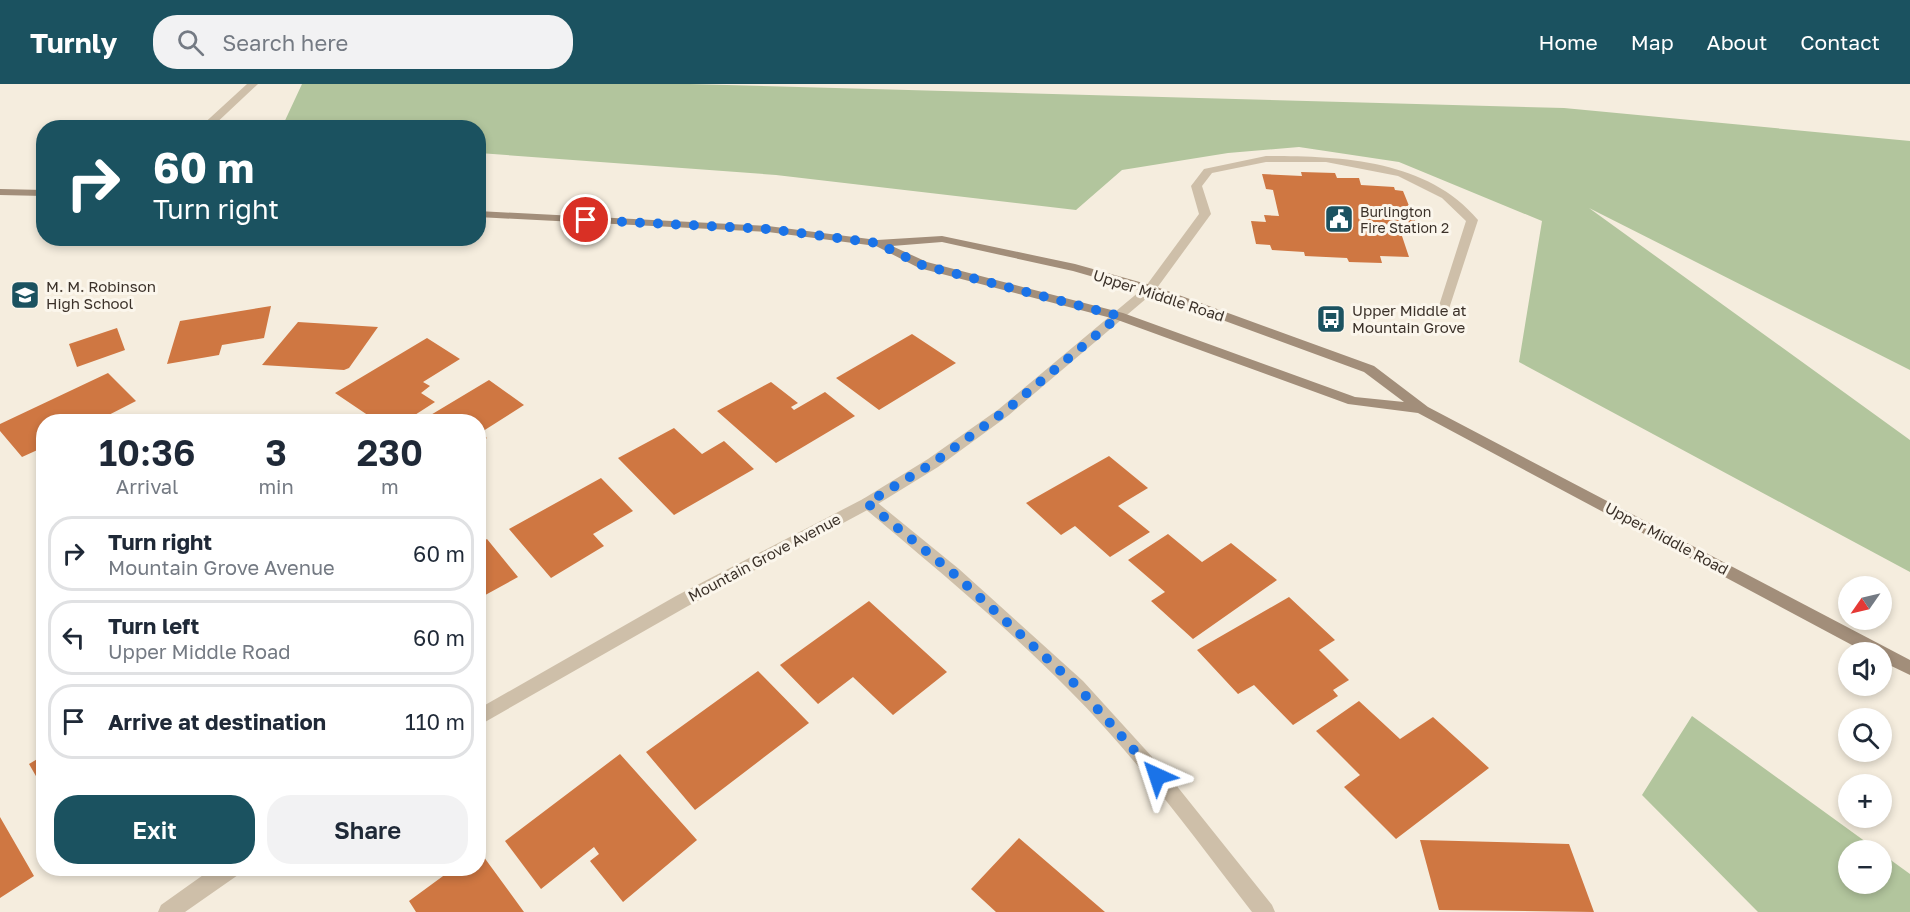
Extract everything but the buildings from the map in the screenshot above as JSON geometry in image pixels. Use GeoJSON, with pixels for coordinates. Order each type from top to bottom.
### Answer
{"type":"FeatureCollection","features":[{"type":"Feature","properties":{"kind":"main road"},"geometry":{"type":"LineString","coordinates":[[0,192],[36,193]]}},
{"type":"Feature","properties":{"kind":"main road","name":"Upper Middle Road"},"geometry":{"type":"LineString","coordinates":[[486,214],[768,229],[877,243],[942,239],[1075,268],[1150,289],[1369,369],[1424,410],[1910,668]]}},
{"type":"Feature","properties":{"kind":"main road","name":"Upper Middle Road"},"geometry":{"type":"LineString","coordinates":[[877,243],[922,265],[1119,316],[1353,401],[1424,410]]}},
{"type":"Feature","properties":{"kind":"street"},"geometry":{"type":"LineString","coordinates":[[213,120],[253,84]]}},
{"type":"Feature","properties":{"kind":"street","name":"Mountain Grove Avenue"},"geometry":{"type":"LineString","coordinates":[[486,713],[682,601],[867,503],[933,463],[1004,412],[1150,289],[1205,214],[1196,186],[1208,171],[1266,159],[1326,159],[1401,173],[1446,196],[1472,220],[1442,315]]}},
{"type":"Feature","properties":{"kind":"street"},"geometry":{"type":"LineString","coordinates":[[867,503],[953,573],[1077,686],[1157,776],[1265,912]]}},
{"type":"Feature","properties":{"kind":"street"},"geometry":{"type":"LineString","coordinates":[[168,912],[220,876]]}},
{"type":"Feature","properties":{"kind":"green space"},"geometry":{"type":"Polygon","coordinates":[[[302,84],[690,84],[1564,108],[1910,141],[1910,370],[1589,208],[1910,440],[1910,572],[1519,362],[1542,221],[1399,162],[1299,147],[1228,153],[1122,170],[1076,210],[776,175],[486,154],[486,120],[285,120],[302,84]]]}},
{"type":"Feature","properties":{"kind":"green space"},"geometry":{"type":"Polygon","coordinates":[[[1692,716],[1838,822],[1838,828],[1847,828],[1863,840],[1838,840],[1838,894],[1892,894],[1892,861],[1910,874],[1910,912],[1758,912],[1642,795],[1692,716]]]}},
{"type":"Feature","properties":{"kind":"place","name":"Burlington Fire Station 2"},"geometry":{"type":"Point","coordinates":[1339,219]}},
{"type":"Feature","properties":{"kind":"place","name":"M. M. Robinson High School"},"geometry":{"type":"Point","coordinates":[25,295]}},
{"type":"Feature","properties":{"kind":"place","name":"Upper Middle at Mountain Grove"},"geometry":{"type":"Point","coordinates":[1331,319]}},
{"type":"Feature","properties":{"kind":"route"},"geometry":{"type":"LineString","coordinates":[[586,220],[768,229],[877,243],[922,265],[1119,316],[1004,412],[933,463],[867,503],[953,573],[1077,686],[1157,776]]}}]}
